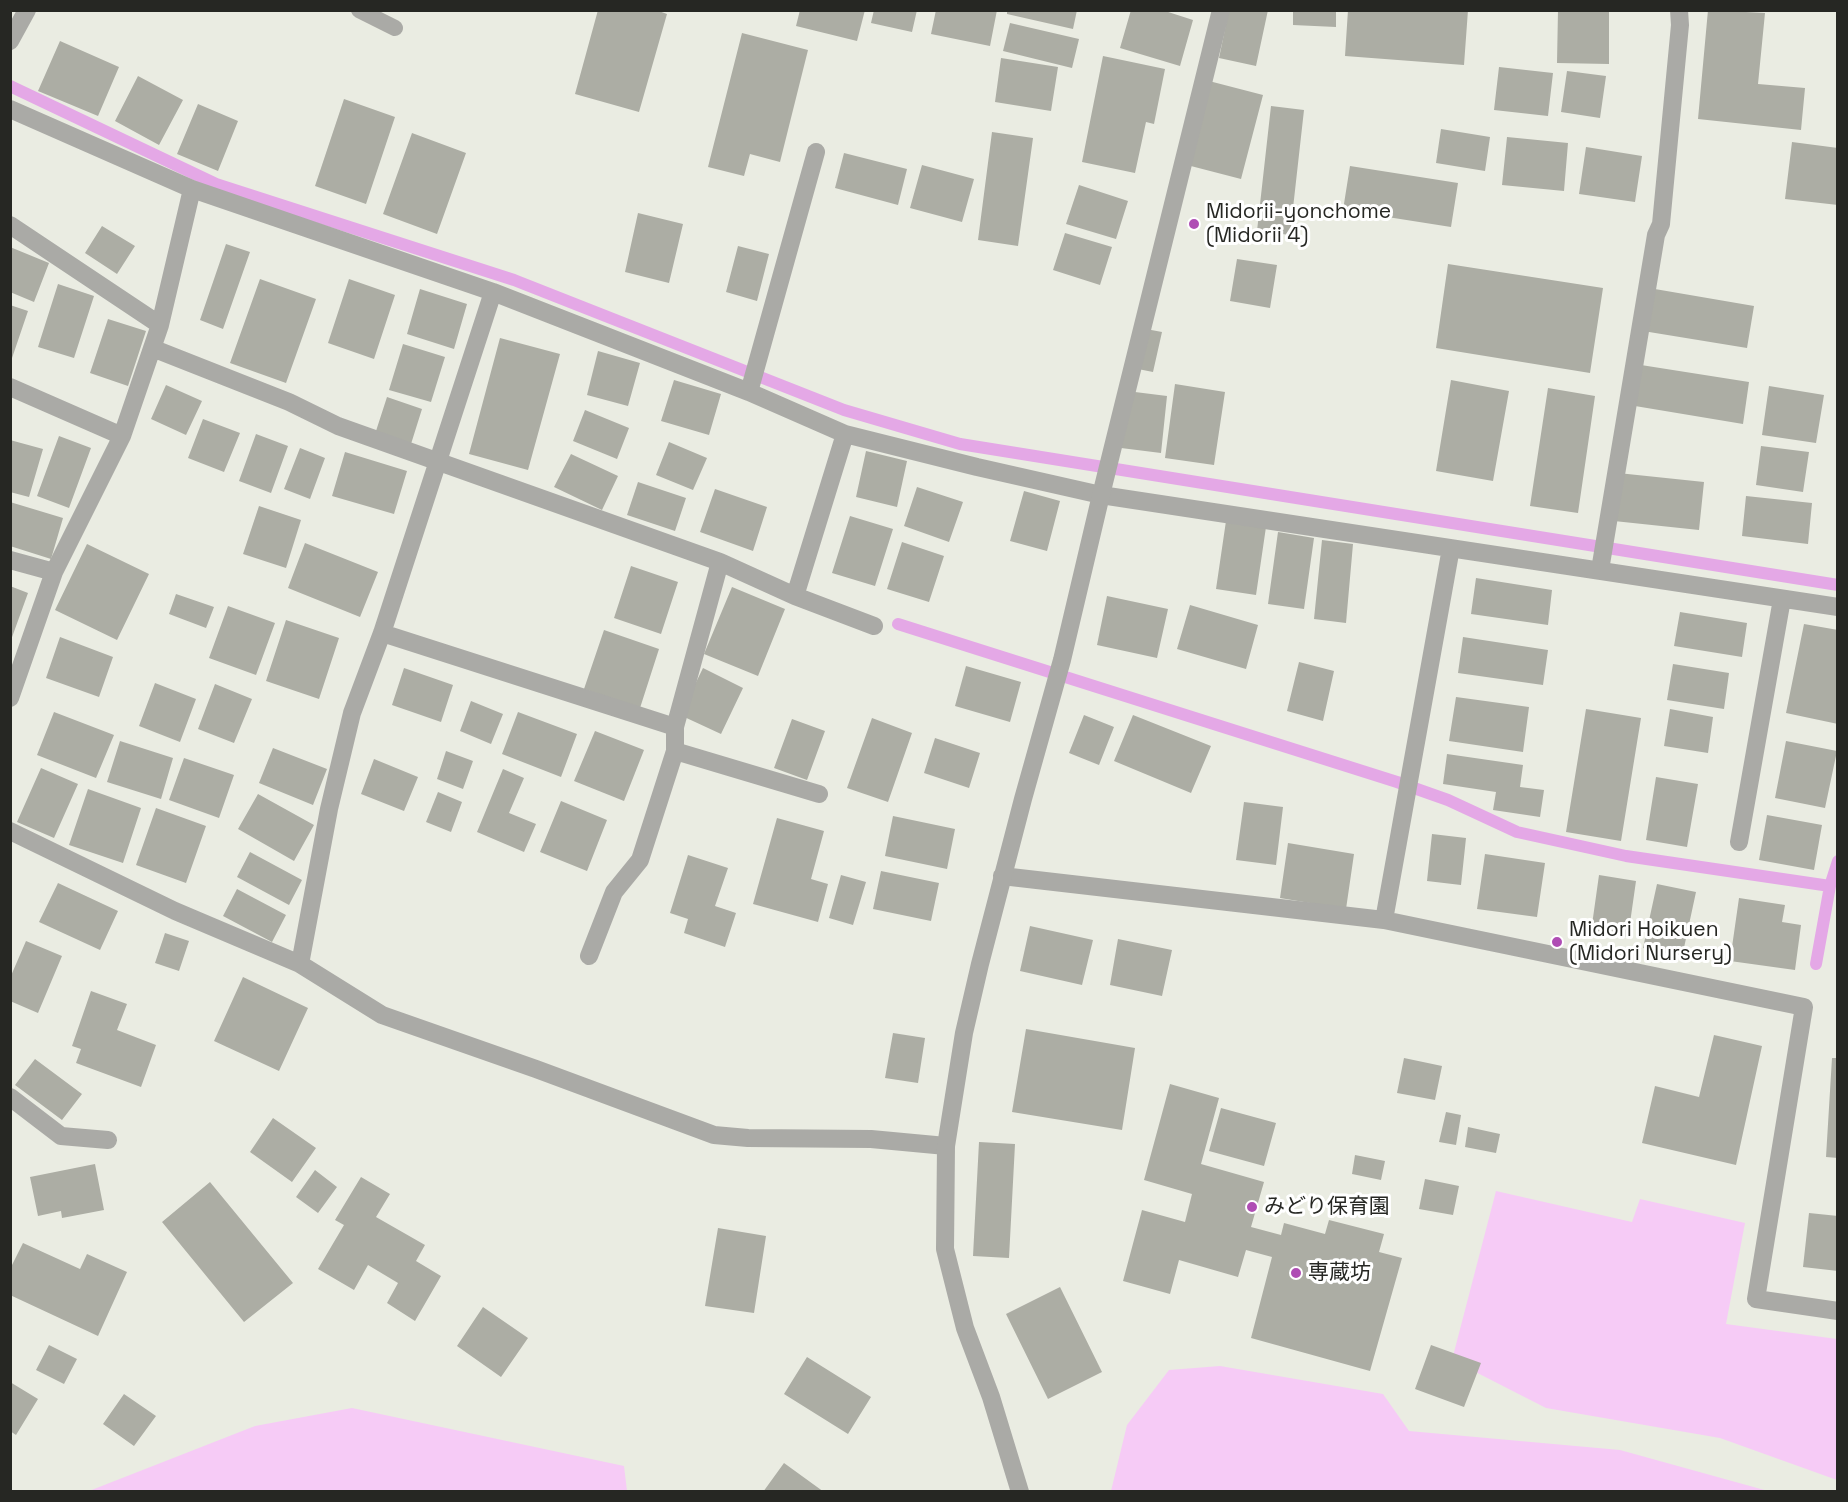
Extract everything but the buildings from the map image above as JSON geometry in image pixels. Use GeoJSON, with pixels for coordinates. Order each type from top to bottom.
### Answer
{"type":"FeatureCollection","features":[{"type":"Feature","properties":{"kind":"street"},"geometry":{"type":"LineString","coordinates":[[10,41],[27,10]]}},
{"type":"Feature","properties":{"kind":"street"},"geometry":{"type":"LineString","coordinates":[[1020,1491],[991,1397],[965,1328],[945,1250],[946,1146],[964,1033],[1002,876],[1062,660],[1221,10]]}},
{"type":"Feature","properties":{"kind":"street"},"geometry":{"type":"LineString","coordinates":[[1600,570],[1656,235],[1661,224],[1680,25],[1679,10]]}},
{"type":"Feature","properties":{"kind":"street"},"geometry":{"type":"LineString","coordinates":[[10,109],[192,189],[493,292],[749,392],[845,434],[1101,495],[1838,607]]}},
{"type":"Feature","properties":{"kind":"street"},"geometry":{"type":"LineString","coordinates":[[749,392],[816,152]]}},
{"type":"Feature","properties":{"kind":"street"},"geometry":{"type":"LineString","coordinates":[[10,698],[54,572],[122,436],[160,325],[192,189]]}},
{"type":"Feature","properties":{"kind":"street"},"geometry":{"type":"LineString","coordinates":[[10,225],[160,325]]}},
{"type":"Feature","properties":{"kind":"street"},"geometry":{"type":"LineString","coordinates":[[300,964],[329,809],[352,713],[382,633],[493,292]]}},
{"type":"Feature","properties":{"kind":"street"},"geometry":{"type":"LineString","coordinates":[[152,348],[290,402],[338,426],[720,562],[795,596],[874,626]]}},
{"type":"Feature","properties":{"kind":"street"},"geometry":{"type":"LineString","coordinates":[[10,387],[122,436]]}},
{"type":"Feature","properties":{"kind":"street"},"geometry":{"type":"LineString","coordinates":[[795,596],[845,434]]}},
{"type":"Feature","properties":{"kind":"street"},"geometry":{"type":"LineString","coordinates":[[1384,920],[1451,548]]}},
{"type":"Feature","properties":{"kind":"street"},"geometry":{"type":"LineString","coordinates":[[10,560],[54,572]]}},
{"type":"Feature","properties":{"kind":"street"},"geometry":{"type":"LineString","coordinates":[[589,956],[614,892],[640,860],[675,751],[675,727],[720,562]]}},
{"type":"Feature","properties":{"kind":"street"},"geometry":{"type":"LineString","coordinates":[[1739,842],[1782,599]]}},
{"type":"Feature","properties":{"kind":"street"},"geometry":{"type":"LineString","coordinates":[[382,633],[675,727]]}},
{"type":"Feature","properties":{"kind":"street"},"geometry":{"type":"LineString","coordinates":[[675,751],[819,794]]}},
{"type":"Feature","properties":{"kind":"street"},"geometry":{"type":"LineString","coordinates":[[10,831],[175,912],[300,964],[382,1015],[714,1135],[748,1138],[871,1139],[946,1146]]}},
{"type":"Feature","properties":{"kind":"street"},"geometry":{"type":"LineString","coordinates":[[1002,876],[1384,920],[1804,1007],[1756,1299],[1838,1311]]}},
{"type":"Feature","properties":{"kind":"street"},"geometry":{"type":"LineString","coordinates":[[10,1097],[61,1136],[108,1140]]}},
{"type":"Feature","properties":{"kind":"lane"},"geometry":{"type":"LineString","coordinates":[[359,10],[395,28]]}},
{"type":"Feature","properties":{"kind":"shaded area"},"geometry":{"type":"Polygon","coordinates":[[[1496,1191],[1632,1222],[1640,1199],[1745,1223],[1726,1324],[1837,1339],[1837,1480],[1720,1438],[1546,1408],[1452,1360],[1496,1191]]]}},
{"type":"Feature","properties":{"kind":"shaded area"},"geometry":{"type":"Polygon","coordinates":[[[1220,1366],[1383,1394],[1409,1431],[1620,1450],[1768,1491],[1111,1491],[1127,1425],[1169,1370],[1220,1366]]]}},
{"type":"Feature","properties":{"kind":"shaded area"},"geometry":{"type":"Polygon","coordinates":[[[352,1408],[624,1466],[627,1491],[89,1491],[255,1426],[352,1408]]]}},
{"type":"Feature","properties":{"kind":"waterway"},"geometry":{"type":"LineString","coordinates":[[10,86],[216,184],[514,280],[844,410],[960,444],[1838,585]]}},
{"type":"Feature","properties":{"kind":"waterway"},"geometry":{"type":"LineString","coordinates":[[898,624],[1397,782],[1448,800],[1517,832],[1626,856],[1830,886]]}},
{"type":"Feature","properties":{"kind":"waterway"},"geometry":{"type":"LineString","coordinates":[[1816,964],[1830,886],[1838,861]]}},
{"type":"Feature","properties":{"kind":"place","name":"Midorii-yonchome (Midorii 4)"},"geometry":{"type":"Point","coordinates":[1194,224]}},
{"type":"Feature","properties":{"kind":"place","name":"Midori Hoikuen (Midori Nursery)"},"geometry":{"type":"Point","coordinates":[1557,942]}},
{"type":"Feature","properties":{"kind":"place","name":"みどり保育園"},"geometry":{"type":"Point","coordinates":[1252,1207]}},
{"type":"Feature","properties":{"kind":"place","name":"専蔵坊"},"geometry":{"type":"Point","coordinates":[1296,1273]}}]}
